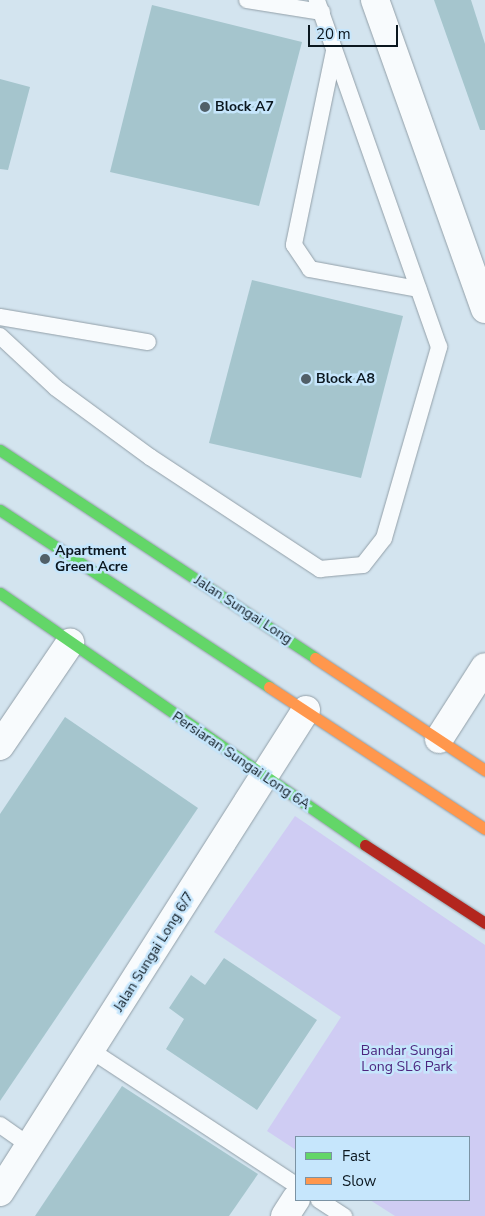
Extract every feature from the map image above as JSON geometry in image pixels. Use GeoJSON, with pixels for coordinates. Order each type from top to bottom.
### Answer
{"type":"FeatureCollection","features":[{"type":"Feature","properties":{"kind":"street"},"geometry":{"type":"LineString","coordinates":[[375,0],[485,309]]}},
{"type":"Feature","properties":{"kind":"street","name":"Jalan Sungai Long"},"geometry":{"type":"LineString","coordinates":[[0,450],[485,770]]}},
{"type":"Feature","properties":{"kind":"street"},"geometry":{"type":"LineString","coordinates":[[0,510],[485,829]]}},
{"type":"Feature","properties":{"kind":"street","name":"Persiaran Sungai Long 6A"},"geometry":{"type":"LineString","coordinates":[[0,593],[264,778],[485,923]]}},
{"type":"Feature","properties":{"kind":"street"},"geometry":{"type":"LineString","coordinates":[[0,746],[70,643]]}},
{"type":"Feature","properties":{"kind":"street"},"geometry":{"type":"LineString","coordinates":[[439,739],[485,667]]}},
{"type":"Feature","properties":{"kind":"street","name":"Jalan Sungai Long 6/7"},"geometry":{"type":"LineString","coordinates":[[0,1192],[92,1051],[306,710]]}},
{"type":"Feature","properties":{"kind":"street"},"geometry":{"type":"LineString","coordinates":[[285,1216],[295,1201]]}},
{"type":"Feature","properties":{"kind":"lane"},"geometry":{"type":"LineString","coordinates":[[0,336],[56,388],[150,457],[320,569],[363,565],[384,538],[439,347],[320,6],[248,0]]}},
{"type":"Feature","properties":{"kind":"lane"},"geometry":{"type":"LineString","coordinates":[[335,49],[294,245],[310,269],[418,289]]}},
{"type":"Feature","properties":{"kind":"lane"},"geometry":{"type":"LineString","coordinates":[[0,317],[148,342]]}},
{"type":"Feature","properties":{"kind":"lane"},"geometry":{"type":"LineString","coordinates":[[92,1051],[295,1184]]}},
{"type":"Feature","properties":{"kind":"lane"},"geometry":{"type":"LineString","coordinates":[[0,1125],[30,1146]]}},
{"type":"Feature","properties":{"kind":"lane"},"geometry":{"type":"LineString","coordinates":[[321,1201],[344,1216]]}},
{"type":"Feature","properties":{"kind":"green space","name":"Bandar Sungai Long SL6 Park"},"geometry":{"type":"Polygon","coordinates":[[[295,816],[485,945],[485,1216],[395,1216],[372,1201],[470,1201],[470,1136],[295,1136],[295,1149],[267,1131],[341,1017],[214,932],[295,816]]]}},
{"type":"Feature","properties":{"kind":"building"},"geometry":{"type":"Polygon","coordinates":[[[434,0],[471,0],[485,44],[485,130],[480,130],[434,0]]]}},
{"type":"Feature","properties":{"kind":"building","name":"Block A7"},"geometry":{"type":"Polygon","coordinates":[[[152,5],[302,42],[259,206],[110,172],[152,5]]]}},
{"type":"Feature","properties":{"kind":"building"},"geometry":{"type":"Polygon","coordinates":[[[0,79],[30,87],[8,170],[0,169],[0,79]]]}},
{"type":"Feature","properties":{"kind":"building","name":"Block A8"},"geometry":{"type":"Polygon","coordinates":[[[252,280],[403,316],[361,478],[209,443],[252,280]]]}},
{"type":"Feature","properties":{"kind":"building"},"geometry":{"type":"Polygon","coordinates":[[[65,717],[198,808],[0,1101],[0,814],[65,717]]]}},
{"type":"Feature","properties":{"kind":"building"},"geometry":{"type":"Polygon","coordinates":[[[224,958],[317,1020],[257,1110],[166,1049],[184,1019],[169,1008],[191,975],[205,985],[224,958]]]}},
{"type":"Feature","properties":{"kind":"building"},"geometry":{"type":"Polygon","coordinates":[[[122,1086],[258,1174],[229,1216],[35,1216],[122,1086]]]}},
{"type":"Feature","properties":{"kind":"traffic: fast"},"geometry":{"type":"LineString","coordinates":[[0,450],[315,658]]}},
{"type":"Feature","properties":{"kind":"traffic: fast"},"geometry":{"type":"LineString","coordinates":[[0,510],[269,687]]}},
{"type":"Feature","properties":{"kind":"traffic: fast"},"geometry":{"type":"LineString","coordinates":[[0,593],[365,845]]}},
{"type":"Feature","properties":{"kind":"traffic: slow"},"geometry":{"type":"LineString","coordinates":[[315,658],[485,770]]}},
{"type":"Feature","properties":{"kind":"traffic: slow"},"geometry":{"type":"LineString","coordinates":[[269,687],[485,829]]}},
{"type":"Feature","properties":{"kind":"traffic: jam"},"geometry":{"type":"LineString","coordinates":[[365,845],[485,923]]}},
{"type":"Feature","properties":{"kind":"place","name":"Block A7"},"geometry":{"type":"Point","coordinates":[205,107]}},
{"type":"Feature","properties":{"kind":"place","name":"Block A8"},"geometry":{"type":"Point","coordinates":[306,379]}},
{"type":"Feature","properties":{"kind":"place","name":"Apartment Green Acre"},"geometry":{"type":"Point","coordinates":[45,559]}}]}
